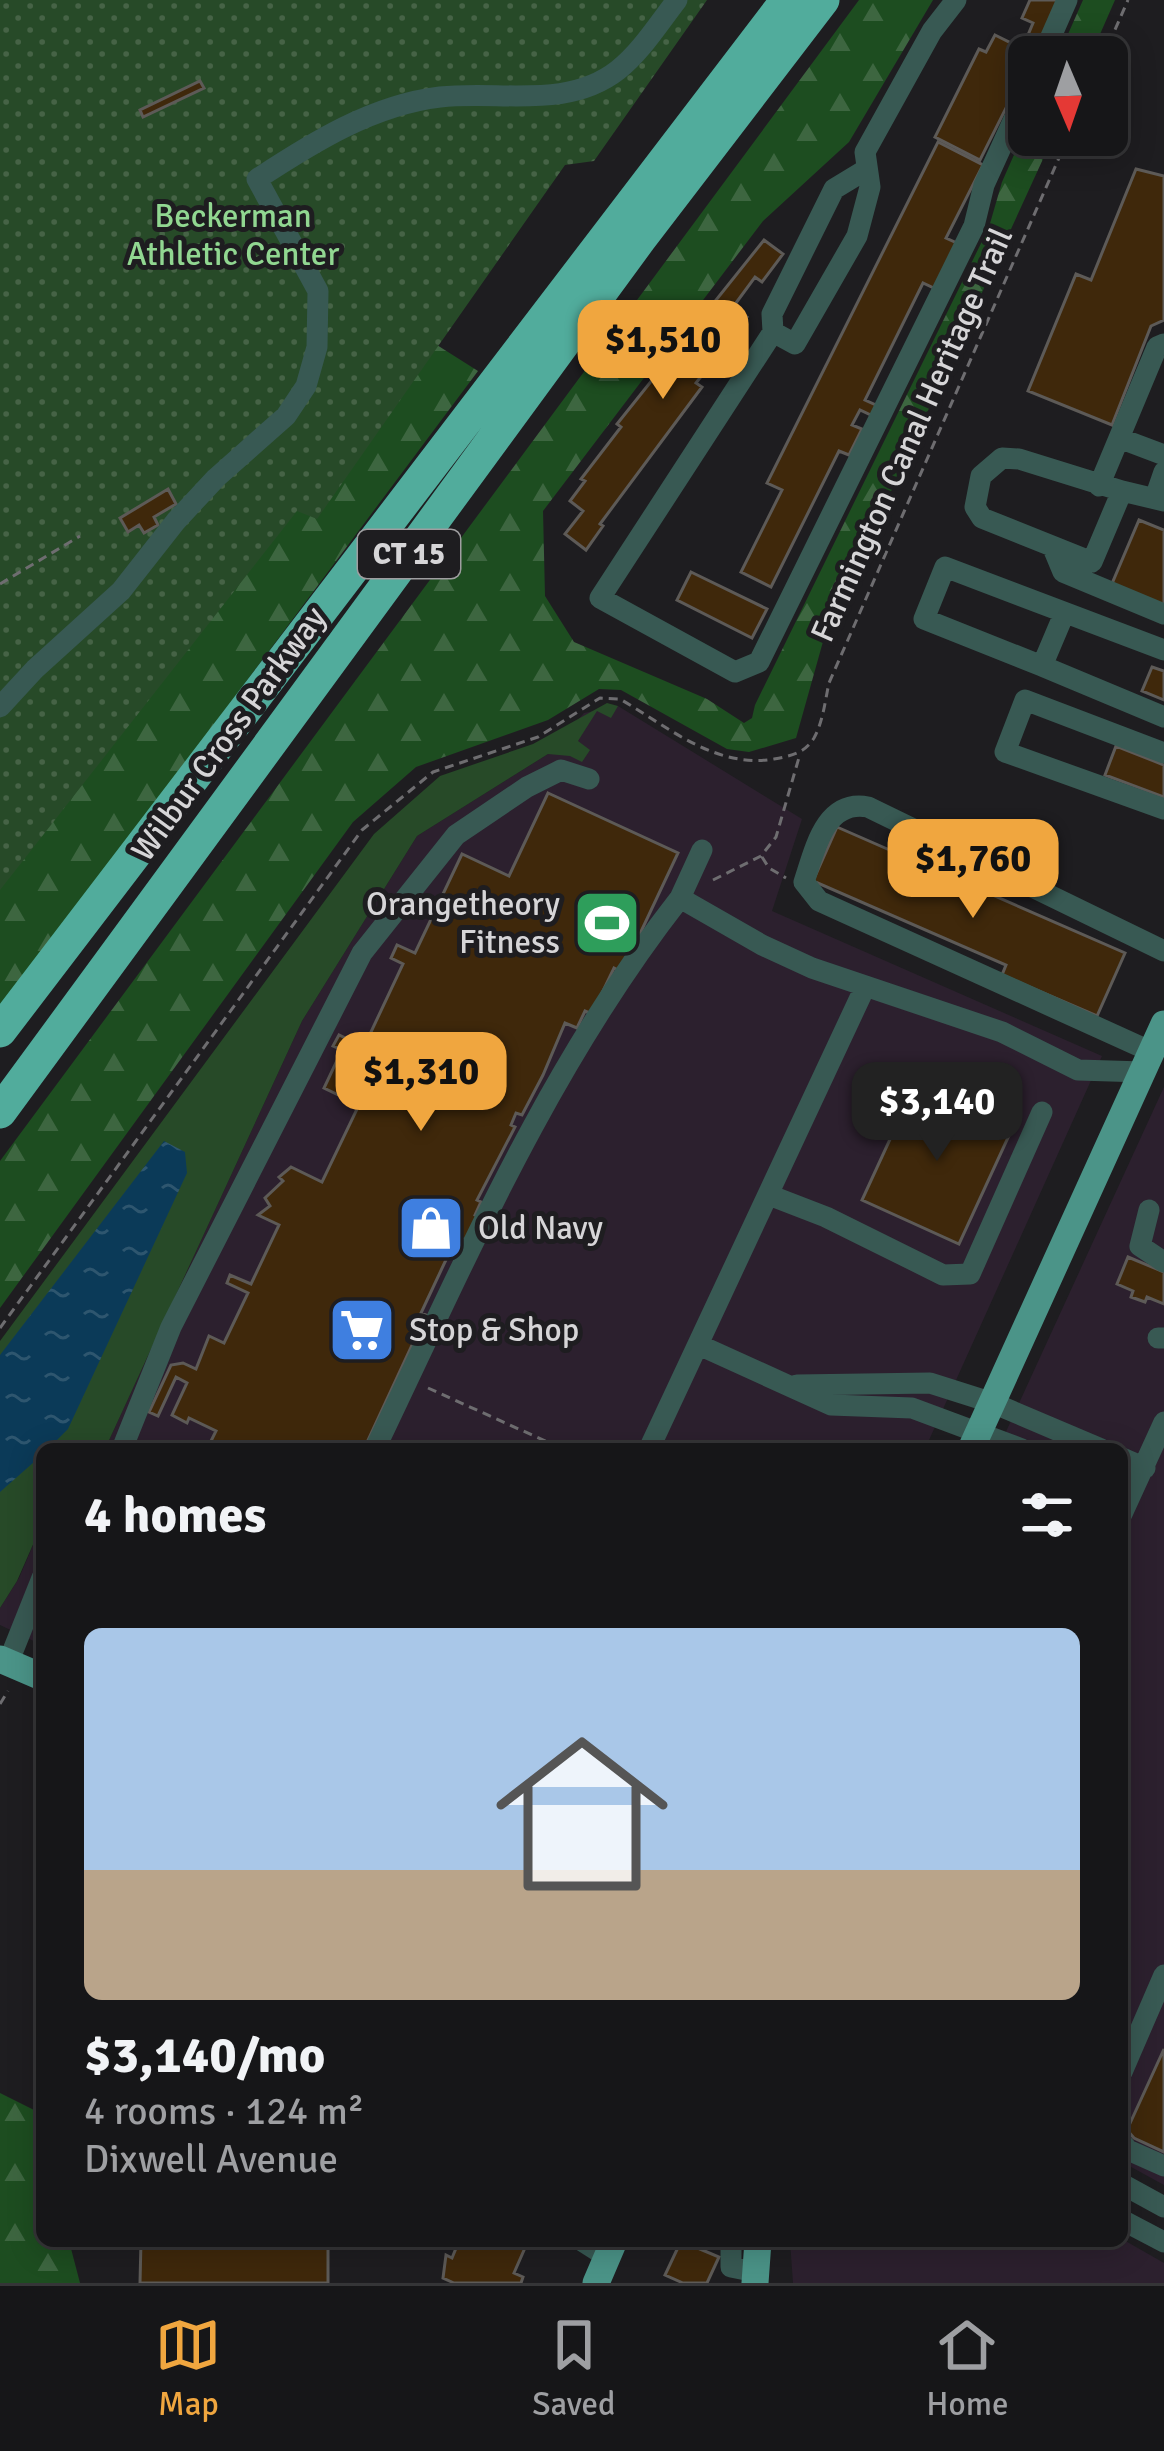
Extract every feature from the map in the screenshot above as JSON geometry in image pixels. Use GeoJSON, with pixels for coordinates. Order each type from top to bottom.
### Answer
{"type":"FeatureCollection","features":[{"type":"Feature","properties":{"kind":"highway","name":"Wilbur Cross Parkway"},"geometry":{"type":"LineString","coordinates":[[0,1031],[787,0]]}},
{"type":"Feature","properties":{"kind":"highway","name":"Wilbur Cross Parkway"},"geometry":{"type":"LineString","coordinates":[[0,1112],[626,258],[823,0]]}},
{"type":"Feature","properties":{"kind":"main road"},"geometry":{"type":"LineString","coordinates":[[975,1440],[1164,1024]]}},
{"type":"Feature","properties":{"kind":"main road"},"geometry":{"type":"LineString","coordinates":[[5,1670],[36,1676]]}},
{"type":"Feature","properties":{"kind":"main road"},"geometry":{"type":"LineString","coordinates":[[739,2247],[755,2278]]}},
{"type":"Feature","properties":{"kind":"street"},"geometry":{"type":"LineString","coordinates":[[0,707],[122,590],[176,521],[286,416],[306,386],[317,347],[319,291],[257,179],[307,146],[374,113],[438,97],[558,95],[595,85],[620,69],[677,0]]}},
{"type":"Feature","properties":{"kind":"street"},"geometry":{"type":"LineString","coordinates":[[773,332],[795,344],[857,236],[870,188],[866,152],[932,31],[956,0]]}},
{"type":"Feature","properties":{"kind":"street"},"geometry":{"type":"LineString","coordinates":[[1051,36],[1067,0]]}},
{"type":"Feature","properties":{"kind":"street"},"geometry":{"type":"LineString","coordinates":[[867,169],[834,189],[772,314],[773,332],[600,598],[735,672],[759,662],[974,226],[984,185],[1008,132]]}},
{"type":"Feature","properties":{"kind":"street"},"geometry":{"type":"LineString","coordinates":[[1164,344],[1157,347],[1119,438],[1111,489],[1092,562],[982,518],[975,507],[981,476],[1002,458],[1019,459],[1111,489],[1160,499],[1164,472]]}},
{"type":"Feature","properties":{"kind":"street"},"geometry":{"type":"LineString","coordinates":[[1119,438],[1164,455]]}},
{"type":"Feature","properties":{"kind":"street"},"geometry":{"type":"LineString","coordinates":[[1053,548],[1063,572],[1164,614]]}},
{"type":"Feature","properties":{"kind":"street"},"geometry":{"type":"LineString","coordinates":[[1164,650],[945,567],[924,620],[1164,717]]}},
{"type":"Feature","properties":{"kind":"street"},"geometry":{"type":"LineString","coordinates":[[1042,666],[1064,614]]}},
{"type":"Feature","properties":{"kind":"street"},"geometry":{"type":"LineString","coordinates":[[1164,753],[1025,700],[1005,752],[1164,809]]}},
{"type":"Feature","properties":{"kind":"street"},"geometry":{"type":"LineString","coordinates":[[124,1443],[171,1327],[362,953],[456,835],[526,787],[561,770],[590,779]]}},
{"type":"Feature","properties":{"kind":"street"},"geometry":{"type":"LineString","coordinates":[[1148,1062],[819,902],[804,882],[829,818],[854,805],[868,807],[1164,951]]}},
{"type":"Feature","properties":{"kind":"street"},"geometry":{"type":"LineString","coordinates":[[378,1443],[529,1127],[573,1051],[680,898],[702,850]]}},
{"type":"Feature","properties":{"kind":"street"},"geometry":{"type":"LineString","coordinates":[[680,898],[762,946],[865,987],[1002,1032],[1078,1070],[1148,1062]]}},
{"type":"Feature","properties":{"kind":"street"},"geometry":{"type":"LineString","coordinates":[[652,1443],[865,987]]}},
{"type":"Feature","properties":{"kind":"street"},"geometry":{"type":"LineString","coordinates":[[769,1195],[826,1217],[944,1275],[970,1274],[1042,1112]]}},
{"type":"Feature","properties":{"kind":"street"},"geometry":{"type":"LineString","coordinates":[[1150,1210],[1140,1246],[1164,1262]]}},
{"type":"Feature","properties":{"kind":"street"},"geometry":{"type":"LineString","coordinates":[[699,1345],[831,1406],[912,1408],[975,1440]]}},
{"type":"Feature","properties":{"kind":"street"},"geometry":{"type":"LineString","coordinates":[[780,1385],[917,1382],[993,1403],[1087,1443]]}},
{"type":"Feature","properties":{"kind":"street"},"geometry":{"type":"LineString","coordinates":[[1128,1494],[1164,1422]]}},
{"type":"Feature","properties":{"kind":"street"},"geometry":{"type":"LineString","coordinates":[[1128,1461],[1145,1468]]}},
{"type":"Feature","properties":{"kind":"street"},"geometry":{"type":"LineString","coordinates":[[5,1670],[36,1593]]}},
{"type":"Feature","properties":{"kind":"street"},"geometry":{"type":"LineString","coordinates":[[1128,2058],[1164,1976]]}},
{"type":"Feature","properties":{"kind":"street"},"geometry":{"type":"LineString","coordinates":[[1128,2150],[1164,2166]]}},
{"type":"Feature","properties":{"kind":"street"},"geometry":{"type":"LineString","coordinates":[[1128,2187],[1164,2207]]}},
{"type":"Feature","properties":{"kind":"street"},"geometry":{"type":"LineString","coordinates":[[1128,2223],[1164,2242]]}},
{"type":"Feature","properties":{"kind":"path"},"geometry":{"type":"LineString","coordinates":[[1112,36],[1128,0]]}},
{"type":"Feature","properties":{"kind":"path","name":"Farmington Canal Heritage Trail"},"geometry":{"type":"LineString","coordinates":[[761,856],[776,837],[801,753],[813,739],[829,683],[1060,156]]}},
{"type":"Feature","properties":{"kind":"path"},"geometry":{"type":"LineString","coordinates":[[0,584],[80,536]]}},
{"type":"Feature","properties":{"kind":"path"},"geometry":{"type":"LineString","coordinates":[[680,898],[761,856],[770,868],[804,882]]}},
{"type":"Feature","properties":{"kind":"path"},"geometry":{"type":"LineString","coordinates":[[422,1386],[550,1443]]}},
{"type":"Feature","properties":{"kind":"path"},"geometry":{"type":"LineString","coordinates":[[0,1704],[5,1670]]}},
{"type":"Feature","properties":{"kind":"shaded area"},"geometry":{"type":"Polygon","coordinates":[[[618,706],[802,819],[772,911],[1102,1056],[928,1443],[108,1443],[302,1021],[417,836],[548,754],[584,713],[618,706]]]}},
{"type":"Feature","properties":{"kind":"shaded area"},"geometry":{"type":"Polygon","coordinates":[[[1164,1087],[1164,2185],[1128,2165],[1128,1443],[1001,1443],[1164,1087]]]}},
{"type":"Feature","properties":{"kind":"shaded area"},"geometry":{"type":"Polygon","coordinates":[[[36,1538],[36,1642],[0,1625],[0,1608],[36,1538]]]}},
{"type":"Feature","properties":{"kind":"shaded area"},"geometry":{"type":"Polygon","coordinates":[[[1128,2242],[1164,2263],[1164,2283],[793,2283],[790,2247],[1128,2247],[1128,2242]]]}},
{"type":"Feature","properties":{"kind":"green space","name":"Beckerman Athletic Center"},"geometry":{"type":"Polygon","coordinates":[[[0,0],[707,0],[594,161],[565,165],[317,519],[297,511],[0,890],[0,0]]]}},
{"type":"Feature","properties":{"kind":"green space"},"geometry":{"type":"Polygon","coordinates":[[[859,0],[933,0],[849,142],[763,221],[543,511],[545,596],[574,642],[707,699],[744,723],[752,718],[989,227],[1014,156],[1044,156],[824,638],[796,738],[749,752],[727,749],[621,690],[599,689],[548,720],[416,767],[353,822],[0,1308],[0,1161],[859,0]]]}},
{"type":"Feature","properties":{"kind":"green space"},"geometry":{"type":"Polygon","coordinates":[[[1083,0],[1115,0],[1099,36],[1067,36],[1083,0]]]}},
{"type":"Feature","properties":{"kind":"green space"},"geometry":{"type":"Polygon","coordinates":[[[399,321],[478,371],[0,1011],[0,750],[399,321]]]}},
{"type":"Feature","properties":{"kind":"green space"},"geometry":{"type":"Polygon","coordinates":[[[607,703],[618,706],[611,718],[597,711],[578,741],[590,750],[582,762],[548,754],[417,836],[302,1021],[108,1443],[36,1443],[36,1538],[0,1608],[0,1341],[374,834],[440,776],[533,744],[607,703]]]}},
{"type":"Feature","properties":{"kind":"green space"},"geometry":{"type":"Polygon","coordinates":[[[0,2093],[36,2111],[36,2247],[71,2247],[80,2283],[0,2283],[0,2093]]]}},
{"type":"Feature","properties":{"kind":"water"},"geometry":{"type":"Polygon","coordinates":[[[164,1141],[185,1152],[187,1173],[68,1429],[54,1443],[36,1443],[36,1460],[0,1492],[0,1355],[164,1141]]]}},
{"type":"Feature","properties":{"kind":"building"},"geometry":{"type":"Polygon","coordinates":[[[1030,0],[1060,0],[1044,36],[1028,35],[1033,23],[1022,18],[1030,0]]]}},
{"type":"Feature","properties":{"kind":"building"},"geometry":{"type":"Polygon","coordinates":[[[995,35],[1008,42],[1008,104],[980,160],[935,137],[979,49],[986,52],[995,35]]]}},
{"type":"Feature","properties":{"kind":"building"},"geometry":{"type":"Polygon","coordinates":[[[200,81],[204,88],[143,117],[140,110],[200,81]]]}},
{"type":"Feature","properties":{"kind":"building"},"geometry":{"type":"Polygon","coordinates":[[[938,142],[983,165],[946,238],[959,244],[936,289],[923,283],[865,400],[878,406],[873,416],[860,410],[852,425],[862,429],[849,455],[839,451],[771,587],[741,572],[782,490],[767,483],[938,142]]]}},
{"type":"Feature","properties":{"kind":"building"},"geometry":{"type":"Polygon","coordinates":[[[1136,169],[1164,176],[1164,320],[1151,326],[1112,425],[1028,391],[1076,274],[1091,280],[1136,169]]]}},
{"type":"Feature","properties":{"kind":"building"},"geometry":{"type":"Polygon","coordinates":[[[764,240],[783,254],[762,282],[755,277],[733,307],[747,317],[696,383],[702,387],[600,524],[586,550],[565,534],[583,511],[570,501],[585,481],[581,479],[621,427],[617,424],[764,240]]]}},
{"type":"Feature","properties":{"kind":"building"},"geometry":{"type":"Polygon","coordinates":[[[168,489],[176,504],[154,517],[158,525],[144,533],[139,525],[128,532],[120,518],[168,489]]]}},
{"type":"Feature","properties":{"kind":"building"},"geometry":{"type":"Polygon","coordinates":[[[1139,520],[1164,530],[1164,608],[1111,586],[1139,520]]]}},
{"type":"Feature","properties":{"kind":"building"},"geometry":{"type":"Polygon","coordinates":[[[691,572],[767,609],[752,638],[677,600],[691,572]]]}},
{"type":"Feature","properties":{"kind":"building"},"geometry":{"type":"Polygon","coordinates":[[[1152,667],[1164,671],[1164,700],[1142,691],[1152,667]]]}},
{"type":"Feature","properties":{"kind":"building"},"geometry":{"type":"Polygon","coordinates":[[[1116,746],[1164,765],[1164,797],[1105,775],[1116,746]]]}},
{"type":"Feature","properties":{"kind":"building"},"geometry":{"type":"Polygon","coordinates":[[[548,793],[678,853],[622,972],[614,968],[592,1014],[585,1011],[577,1028],[565,1023],[522,1115],[516,1113],[511,1125],[515,1127],[477,1200],[481,1202],[475,1215],[479,1217],[468,1241],[460,1238],[452,1247],[367,1443],[210,1443],[216,1431],[172,1415],[187,1383],[176,1377],[158,1416],[149,1412],[171,1365],[183,1363],[196,1369],[209,1336],[224,1343],[248,1293],[227,1283],[230,1275],[251,1284],[279,1225],[258,1215],[270,1206],[265,1198],[283,1181],[279,1177],[291,1167],[322,1182],[359,1105],[324,1088],[342,1050],[333,1046],[339,1035],[387,1058],[393,1045],[370,1034],[403,964],[391,958],[397,945],[415,953],[462,854],[509,876],[548,793]]]}},
{"type":"Feature","properties":{"kind":"building"},"geometry":{"type":"Polygon","coordinates":[[[837,827],[1125,953],[1097,1016],[1002,975],[1006,965],[813,881],[837,827]]]}},
{"type":"Feature","properties":{"kind":"building"},"geometry":{"type":"Polygon","coordinates":[[[915,1085],[1012,1129],[959,1244],[862,1200],[915,1085]]]}},
{"type":"Feature","properties":{"kind":"building"},"geometry":{"type":"Polygon","coordinates":[[[1128,1257],[1164,1272],[1164,1304],[1131,1297],[1133,1291],[1117,1284],[1128,1257]]]}},
{"type":"Feature","properties":{"kind":"building"},"geometry":{"type":"Polygon","coordinates":[[[1164,2049],[1164,2152],[1134,2138],[1128,2128],[1164,2049]]]}},
{"type":"Feature","properties":{"kind":"building"},"geometry":{"type":"Polygon","coordinates":[[[141,2247],[328,2247],[328,2283],[140,2283],[141,2247]]]}},
{"type":"Feature","properties":{"kind":"building"},"geometry":{"type":"Polygon","coordinates":[[[457,2247],[525,2247],[514,2273],[523,2277],[521,2283],[454,2283],[443,2278],[446,2255],[452,2258],[457,2247]]]}},
{"type":"Feature","properties":{"kind":"building"},"geometry":{"type":"Polygon","coordinates":[[[678,2247],[695,2247],[719,2257],[707,2283],[683,2283],[665,2275],[678,2247]]]}},
{"type":"Feature","properties":{"kind":"place","name":"Orangetheory Fitness"},"geometry":{"type":"Point","coordinates":[607,923]}},
{"type":"Feature","properties":{"kind":"place","name":"Old Navy"},"geometry":{"type":"Point","coordinates":[431,1228]}},
{"type":"Feature","properties":{"kind":"place","name":"Stop & Shop"},"geometry":{"type":"Point","coordinates":[362,1330]}}]}
